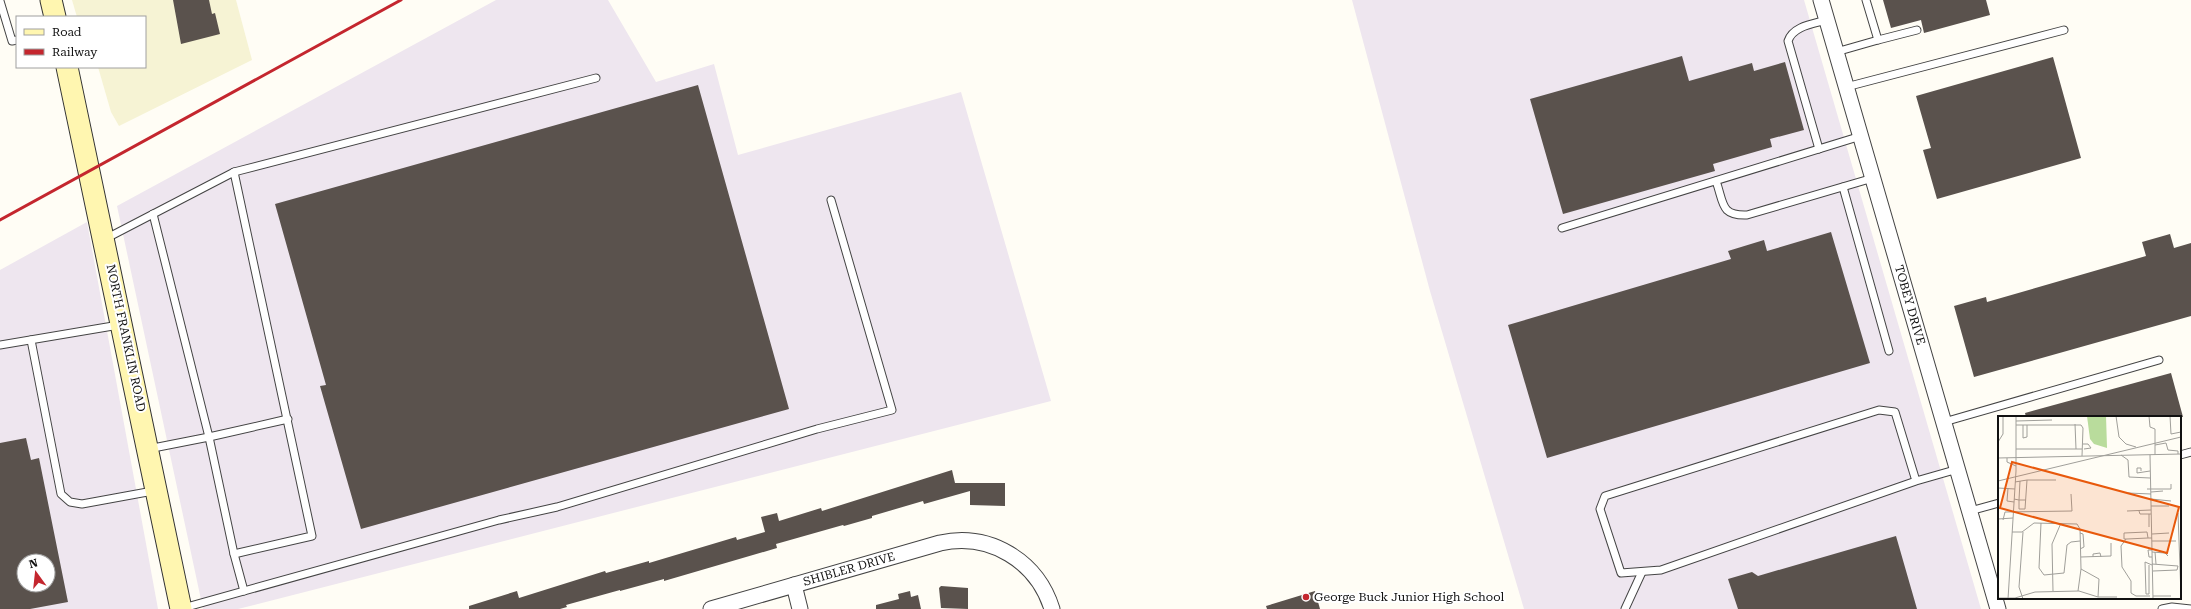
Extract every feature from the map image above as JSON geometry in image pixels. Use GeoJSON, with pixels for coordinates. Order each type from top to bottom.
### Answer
{"type":"FeatureCollection","features":[{"type":"Feature","properties":{"kind":"main road"},"geometry":{"type":"LineString","coordinates":[[51,0],[55,16]]}},
{"type":"Feature","properties":{"kind":"main road","name":"NORTH FRANKLIN ROAD"},"geometry":{"type":"LineString","coordinates":[[67,68],[123,324],[181,609]]}},
{"type":"Feature","properties":{"kind":"street","name":"TOBEY DRIVE"},"geometry":{"type":"LineString","coordinates":[[1821,0],[1998,609]]}},
{"type":"Feature","properties":{"kind":"street","name":"SHIBLER DRIVE"},"geometry":{"type":"LineString","coordinates":[[711,609],[947,542],[961,540],[989,545],[1015,557],[1026,566],[1040,582],[1052,609]]}},
{"type":"Feature","properties":{"kind":"street"},"geometry":{"type":"LineString","coordinates":[[794,585],[800,609]]}},
{"type":"Feature","properties":{"kind":"lane"},"geometry":{"type":"LineString","coordinates":[[1866,0],[1878,40]]}},
{"type":"Feature","properties":{"kind":"lane"},"geometry":{"type":"LineString","coordinates":[[0,1],[12,41],[16,40]]}},
{"type":"Feature","properties":{"kind":"lane"},"geometry":{"type":"LineString","coordinates":[[1819,149],[1788,41],[1792,33],[1804,27],[1827,20]]}},
{"type":"Feature","properties":{"kind":"lane"},"geometry":{"type":"LineString","coordinates":[[1836,52],[1917,30]]}},
{"type":"Feature","properties":{"kind":"lane"},"geometry":{"type":"LineString","coordinates":[[1846,87],[2064,30]]}},
{"type":"Feature","properties":{"kind":"lane"},"geometry":{"type":"LineString","coordinates":[[105,239],[234,172],[596,78]]}},
{"type":"Feature","properties":{"kind":"lane"},"geometry":{"type":"LineString","coordinates":[[1562,228],[1861,136]]}},
{"type":"Feature","properties":{"kind":"lane"},"geometry":{"type":"LineString","coordinates":[[234,172],[312,536],[234,554]]}},
{"type":"Feature","properties":{"kind":"lane"},"geometry":{"type":"LineString","coordinates":[[1716,181],[1726,209],[1734,216],[1747,215],[1873,178]]}},
{"type":"Feature","properties":{"kind":"lane"},"geometry":{"type":"LineString","coordinates":[[1843,187],[1889,351]]}},
{"type":"Feature","properties":{"kind":"lane"},"geometry":{"type":"LineString","coordinates":[[181,609],[499,520],[558,507],[817,429],[892,410],[831,200]]}},
{"type":"Feature","properties":{"kind":"lane"},"geometry":{"type":"LineString","coordinates":[[153,214],[209,437],[234,554],[244,591]]}},
{"type":"Feature","properties":{"kind":"lane"},"geometry":{"type":"LineString","coordinates":[[0,345],[123,324]]}},
{"type":"Feature","properties":{"kind":"lane"},"geometry":{"type":"LineString","coordinates":[[31,340],[60,494],[70,502],[82,504],[157,490]]}},
{"type":"Feature","properties":{"kind":"lane"},"geometry":{"type":"LineString","coordinates":[[1944,422],[2159,360]]}},
{"type":"Feature","properties":{"kind":"lane"},"geometry":{"type":"LineString","coordinates":[[1916,481],[1895,412],[1879,410],[1605,496],[1600,509],[1622,574],[1661,570],[1916,481],[1958,469]]}},
{"type":"Feature","properties":{"kind":"lane"},"geometry":{"type":"LineString","coordinates":[[148,449],[288,419]]}},
{"type":"Feature","properties":{"kind":"lane"},"geometry":{"type":"LineString","coordinates":[[2181,455],[2191,452]]}},
{"type":"Feature","properties":{"kind":"lane"},"geometry":{"type":"LineString","coordinates":[[1970,511],[1998,503]]}},
{"type":"Feature","properties":{"kind":"lane"},"geometry":{"type":"LineString","coordinates":[[1625,609],[1642,572]]}},
{"type":"Feature","properties":{"kind":"lane"},"geometry":{"type":"LineString","coordinates":[[2162,609],[2172,607],[2191,609]]}},
{"type":"Feature","properties":{"kind":"shaded area"},"geometry":{"type":"Polygon","coordinates":[[[72,0],[236,0],[252,60],[119,126],[111,112],[98,68],[146,68],[146,16],[77,16],[72,0]]]}},
{"type":"Feature","properties":{"kind":"shaded area"},"geometry":{"type":"Polygon","coordinates":[[[496,0],[608,0],[656,82],[714,64],[738,155],[961,92],[1051,401],[238,609],[203,609],[117,206],[496,0]]]}},
{"type":"Feature","properties":{"kind":"shaded area"},"geometry":{"type":"Polygon","coordinates":[[[1352,0],[1804,0],[1981,609],[1524,609],[1430,291],[1352,0]]]}},
{"type":"Feature","properties":{"kind":"shaded area"},"geometry":{"type":"Polygon","coordinates":[[[87,222],[158,609],[0,609],[0,270],[87,222]]]}},
{"type":"Feature","properties":{"kind":"building"},"geometry":{"type":"Polygon","coordinates":[[[173,0],[209,0],[212,14],[215,13],[220,34],[181,44],[173,0]]]}},
{"type":"Feature","properties":{"kind":"building"},"geometry":{"type":"Polygon","coordinates":[[[1883,0],[1986,0],[1990,15],[1924,33],[1921,20],[1891,28],[1883,0]]]}},
{"type":"Feature","properties":{"kind":"building"},"geometry":{"type":"Polygon","coordinates":[[[1682,56],[1689,81],[1752,63],[1754,71],[1785,62],[1804,130],[1770,139],[1772,147],[1713,164],[1715,171],[1563,214],[1530,99],[1682,56]]]}},
{"type":"Feature","properties":{"kind":"building"},"geometry":{"type":"Polygon","coordinates":[[[2053,57],[2081,158],[1937,199],[1923,150],[1931,148],[1916,96],[2053,57]]]}},
{"type":"Feature","properties":{"kind":"building"},"geometry":{"type":"Polygon","coordinates":[[[698,85],[789,409],[361,529],[320,386],[326,385],[275,204],[698,85]]]}},
{"type":"Feature","properties":{"kind":"building"},"geometry":{"type":"Polygon","coordinates":[[[1831,232],[1870,363],[1547,458],[1508,325],[1731,259],[1728,251],[1764,240],[1767,251],[1831,232]]]}},
{"type":"Feature","properties":{"kind":"building"},"geometry":{"type":"Polygon","coordinates":[[[2170,234],[2174,248],[2191,243],[2191,316],[1974,377],[1954,306],[1986,297],[1987,302],[2146,256],[2142,242],[2170,234]]]}},
{"type":"Feature","properties":{"kind":"building"},"geometry":{"type":"Polygon","coordinates":[[[2171,373],[2183,417],[2026,416],[2025,413],[2171,373]]]}},
{"type":"Feature","properties":{"kind":"building"},"geometry":{"type":"Polygon","coordinates":[[[26,438],[31,460],[39,458],[68,602],[30,609],[0,609],[0,443],[26,438]]]}},
{"type":"Feature","properties":{"kind":"building"},"geometry":{"type":"Polygon","coordinates":[[[952,470],[955,483],[1005,483],[1005,506],[970,505],[970,491],[924,504],[923,501],[872,516],[872,518],[776,544],[777,548],[664,581],[664,579],[566,605],[567,607],[560,609],[469,609],[469,606],[517,591],[519,598],[605,571],[606,573],[649,561],[649,563],[736,537],[737,540],[765,532],[761,517],[777,513],[779,521],[821,508],[822,511],[952,470]]]}},
{"type":"Feature","properties":{"kind":"building"},"geometry":{"type":"Polygon","coordinates":[[[1896,536],[1917,609],[1738,609],[1728,579],[1752,572],[1758,576],[1896,536]]]}},
{"type":"Feature","properties":{"kind":"building"},"geometry":{"type":"Polygon","coordinates":[[[941,586],[968,588],[968,609],[941,608],[939,588],[941,586]]]}},
{"type":"Feature","properties":{"kind":"building"},"geometry":{"type":"Polygon","coordinates":[[[910,591],[911,597],[918,595],[921,609],[876,609],[876,605],[899,599],[898,594],[910,591]]]}},
{"type":"Feature","properties":{"kind":"building","name":"George Buck Junior High School"},"geometry":{"type":"Polygon","coordinates":[[[1315,591],[1320,609],[1267,609],[1266,606],[1315,591]]]}},
{"type":"Feature","properties":{"kind":"railway"},"geometry":{"type":"LineString","coordinates":[[0,220],[401,0]]}},
{"type":"Feature","properties":{"kind":"place","name":"George Buck Junior High School"},"geometry":{"type":"Point","coordinates":[1306,597]}}]}
